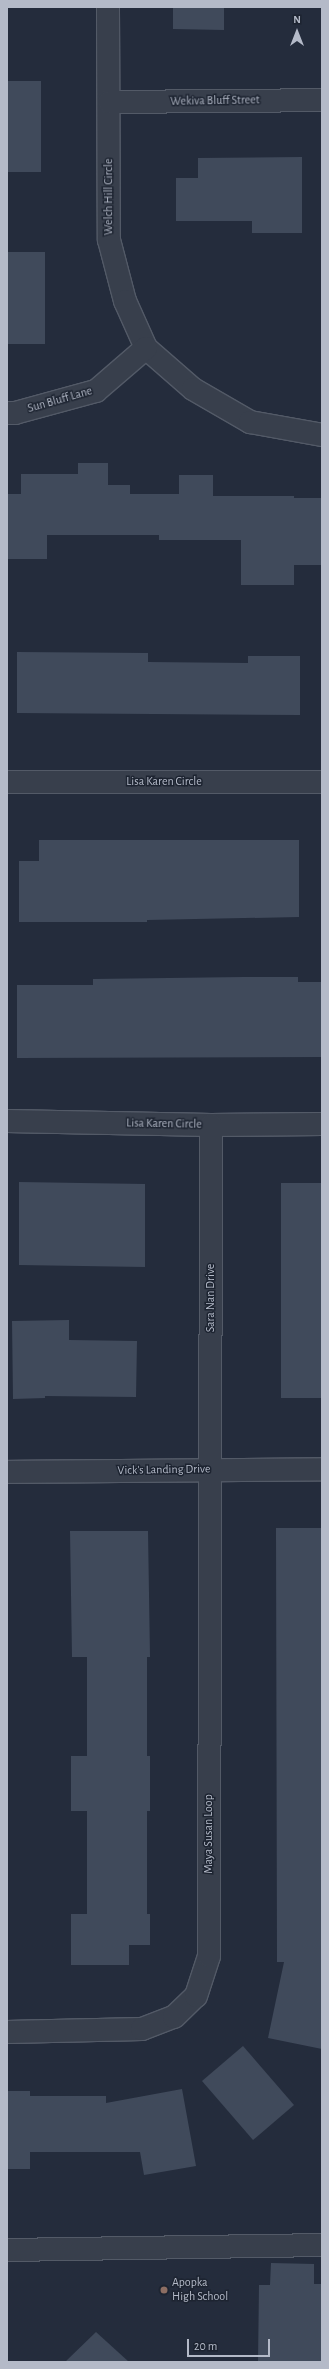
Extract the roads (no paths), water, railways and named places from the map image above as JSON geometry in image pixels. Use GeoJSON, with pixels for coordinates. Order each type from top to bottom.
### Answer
{"type":"FeatureCollection","features":[{"type":"Feature","properties":{"kind":"street","name":"Welch Hill Circle"},"geometry":{"type":"LineString","coordinates":[[108,7],[109,240],[125,301],[146,348],[194,389],[250,422],[322,435]]}},
{"type":"Feature","properties":{"kind":"street","name":"Wekiva Bluff Street"},"geometry":{"type":"LineString","coordinates":[[109,102],[322,100]]}},
{"type":"Feature","properties":{"kind":"street","name":"Sun Bluff Lane"},"geometry":{"type":"LineString","coordinates":[[7,413],[15,413],[96,391],[146,348]]}},
{"type":"Feature","properties":{"kind":"street","name":"Lisa Karen Circle"},"geometry":{"type":"LineString","coordinates":[[7,782],[322,782]]}},
{"type":"Feature","properties":{"kind":"street","name":"Lisa Karen Circle"},"geometry":{"type":"LineString","coordinates":[[7,1121],[211,1125],[322,1124]]}},
{"type":"Feature","properties":{"kind":"street","name":"Sara Nan Drive"},"geometry":{"type":"LineString","coordinates":[[211,1125],[211,1470]]}},
{"type":"Feature","properties":{"kind":"street","name":"Vick's Landing Drive"},"geometry":{"type":"LineString","coordinates":[[7,1472],[322,1469]]}},
{"type":"Feature","properties":{"kind":"street","name":"Maya Susan Loop"},"geometry":{"type":"LineString","coordinates":[[7,2032],[142,2029],[174,2017],[196,1996],[208,1956],[211,1470]]}},
{"type":"Feature","properties":{"kind":"street"},"geometry":{"type":"LineString","coordinates":[[7,2250],[322,2245]]}},
{"type":"Feature","properties":{"kind":"place","name":"Apopka High School"},"geometry":{"type":"Point","coordinates":[164,2290]}}]}
